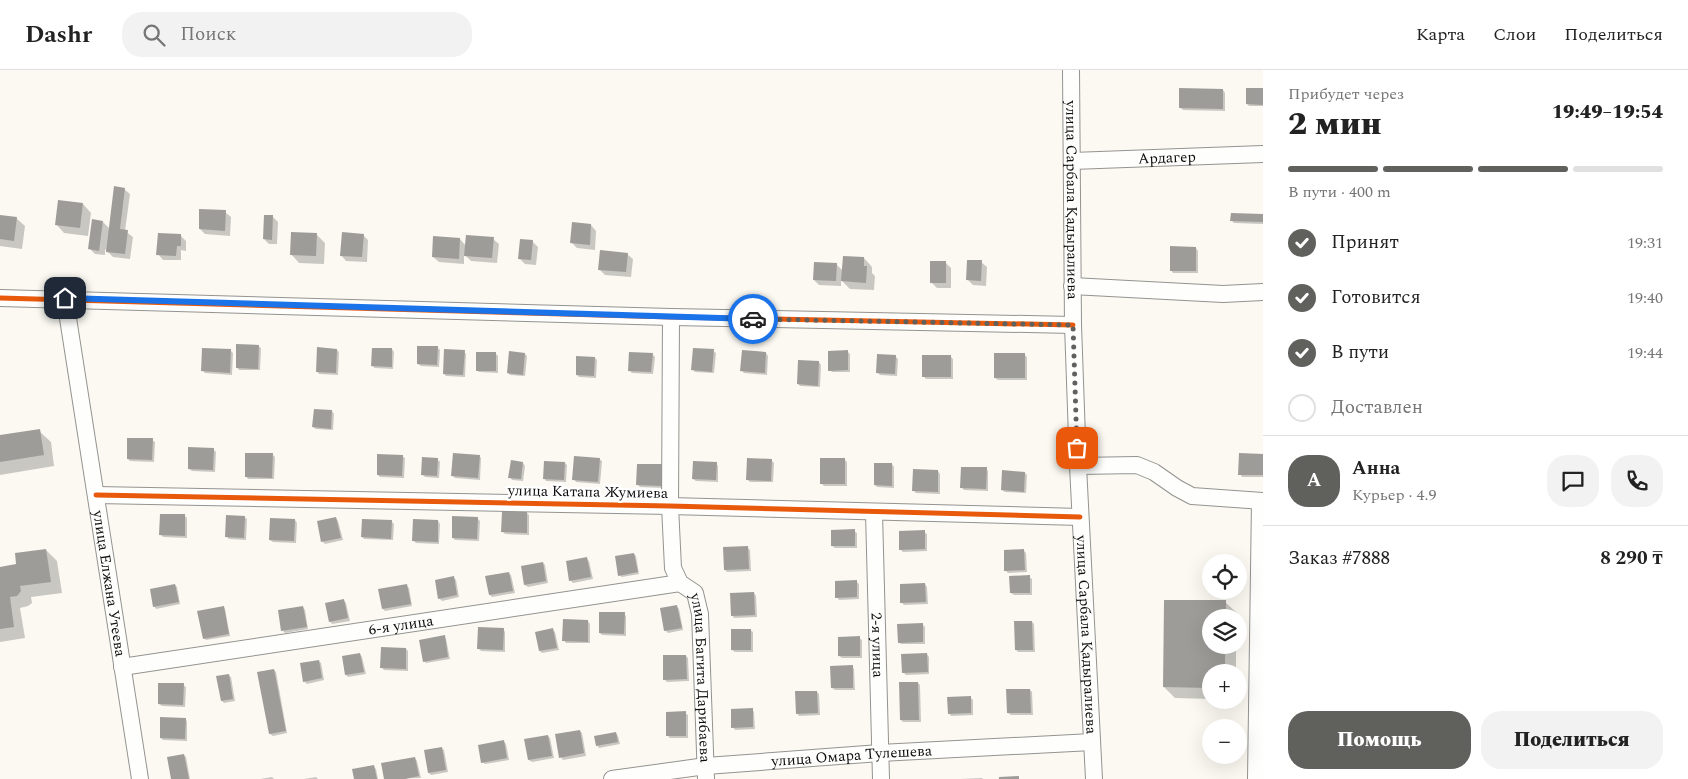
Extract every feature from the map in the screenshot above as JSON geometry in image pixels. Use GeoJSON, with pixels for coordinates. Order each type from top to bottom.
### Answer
{"type":"FeatureCollection","features":[{"type":"Feature","properties":{"kind":"street","name":"улица Сарбала Қадыралиева"},"geometry":{"type":"LineString","coordinates":[[1071,70],[1073,325],[1080,517],[1094,779]]}},
{"type":"Feature","properties":{"kind":"street","name":"Ардагер"},"geometry":{"type":"LineString","coordinates":[[1072,161],[1263,154]]}},
{"type":"Feature","properties":{"kind":"street"},"geometry":{"type":"LineString","coordinates":[[1072,286],[1223,294],[1263,292]]}},
{"type":"Feature","properties":{"kind":"street"},"geometry":{"type":"LineString","coordinates":[[0,298],[65,298],[671,317],[1073,325]]}},
{"type":"Feature","properties":{"kind":"street","name":"улица Елжана Утеева"},"geometry":{"type":"LineString","coordinates":[[65,298],[140,779]]}},
{"type":"Feature","properties":{"kind":"street","name":"улица Багита Дарибаева"},"geometry":{"type":"LineString","coordinates":[[671,317],[670,506],[673,568],[680,584],[695,593],[700,614],[706,772]]}},
{"type":"Feature","properties":{"kind":"street"},"geometry":{"type":"LineString","coordinates":[[1078,466],[1137,465],[1154,472],[1192,496],[1261,501],[1260,656],[1256,779]]}},
{"type":"Feature","properties":{"kind":"street","name":"улица Катапа Жумиева"},"geometry":{"type":"LineString","coordinates":[[96,495],[670,506],[874,513],[1080,517]]}},
{"type":"Feature","properties":{"kind":"street","name":"2-я улица"},"geometry":{"type":"LineString","coordinates":[[874,513],[880,779]]}},
{"type":"Feature","properties":{"kind":"street","name":"6-я улица"},"geometry":{"type":"LineString","coordinates":[[122,667],[680,584]]}},
{"type":"Feature","properties":{"kind":"street","name":"улица Омара Тулешева"},"geometry":{"type":"LineString","coordinates":[[612,779],[706,772],[880,753],[1092,742]]}},
{"type":"Feature","properties":{"kind":"building"},"geometry":{"type":"Polygon","coordinates":[[[1179,88],[1223,89],[1223,109],[1179,108],[1179,88]]]}},
{"type":"Feature","properties":{"kind":"building"},"geometry":{"type":"Polygon","coordinates":[[[1246,88],[1263,88],[1263,105],[1246,104],[1246,88]]]}},
{"type":"Feature","properties":{"kind":"building"},"geometry":{"type":"Polygon","coordinates":[[[114,186],[125,188],[120,229],[128,230],[125,254],[106,252],[114,186]]]}},
{"type":"Feature","properties":{"kind":"building"},"geometry":{"type":"Polygon","coordinates":[[[58,200],[83,203],[80,228],[55,225],[58,200]]]}},
{"type":"Feature","properties":{"kind":"building"},"geometry":{"type":"Polygon","coordinates":[[[199,209],[226,210],[225,231],[199,229],[199,209]]]}},
{"type":"Feature","properties":{"kind":"building"},"geometry":{"type":"Polygon","coordinates":[[[1231,213],[1263,214],[1263,222],[1230,221],[1231,213]]]}},
{"type":"Feature","properties":{"kind":"building"},"geometry":{"type":"Polygon","coordinates":[[[0,215],[17,217],[14,241],[0,239],[0,215]]]}},
{"type":"Feature","properties":{"kind":"building"},"geometry":{"type":"Polygon","coordinates":[[[264,215],[273,215],[272,240],[263,239],[264,215]]]}},
{"type":"Feature","properties":{"kind":"building"},"geometry":{"type":"Polygon","coordinates":[[[92,219],[103,221],[99,251],[88,249],[92,219]]]}},
{"type":"Feature","properties":{"kind":"building"},"geometry":{"type":"Polygon","coordinates":[[[572,222],[591,224],[590,245],[570,243],[572,222]]]}},
{"type":"Feature","properties":{"kind":"building"},"geometry":{"type":"Polygon","coordinates":[[[291,232],[317,233],[316,256],[290,255],[291,232]]]}},
{"type":"Feature","properties":{"kind":"building"},"geometry":{"type":"Polygon","coordinates":[[[342,232],[364,234],[362,257],[340,256],[342,232]]]}},
{"type":"Feature","properties":{"kind":"building"},"geometry":{"type":"Polygon","coordinates":[[[158,233],[181,234],[181,246],[177,246],[176,256],[156,255],[158,233]]]}},
{"type":"Feature","properties":{"kind":"building"},"geometry":{"type":"Polygon","coordinates":[[[466,235],[494,237],[492,258],[464,256],[466,235]]]}},
{"type":"Feature","properties":{"kind":"building"},"geometry":{"type":"Polygon","coordinates":[[[433,236],[460,238],[459,259],[432,257],[433,236]]]}},
{"type":"Feature","properties":{"kind":"building"},"geometry":{"type":"Polygon","coordinates":[[[520,239],[533,240],[531,260],[518,259],[520,239]]]}},
{"type":"Feature","properties":{"kind":"building"},"geometry":{"type":"Polygon","coordinates":[[[1170,246],[1196,247],[1196,271],[1170,271],[1170,246]]]}},
{"type":"Feature","properties":{"kind":"building"},"geometry":{"type":"Polygon","coordinates":[[[600,250],[628,253],[626,272],[598,270],[600,250]]]}},
{"type":"Feature","properties":{"kind":"building"},"geometry":{"type":"Polygon","coordinates":[[[843,256],[864,257],[864,266],[867,266],[866,283],[841,281],[843,256]]]}},
{"type":"Feature","properties":{"kind":"building"},"geometry":{"type":"Polygon","coordinates":[[[967,260],[982,260],[981,281],[966,280],[967,260]]]}},
{"type":"Feature","properties":{"kind":"building"},"geometry":{"type":"Polygon","coordinates":[[[930,261],[946,261],[946,283],[930,283],[930,261]]]}},
{"type":"Feature","properties":{"kind":"building"},"geometry":{"type":"Polygon","coordinates":[[[814,262],[837,263],[836,281],[813,280],[814,262]]]}},
{"type":"Feature","properties":{"kind":"building"},"geometry":{"type":"Polygon","coordinates":[[[236,344],[259,345],[258,369],[236,368],[236,344]]]}},
{"type":"Feature","properties":{"kind":"building"},"geometry":{"type":"Polygon","coordinates":[[[417,346],[438,346],[437,365],[417,364],[417,346]]]}},
{"type":"Feature","properties":{"kind":"building"},"geometry":{"type":"Polygon","coordinates":[[[317,347],[337,349],[336,373],[316,372],[317,347]]]}},
{"type":"Feature","properties":{"kind":"building"},"geometry":{"type":"Polygon","coordinates":[[[202,348],[231,349],[230,373],[201,371],[202,348]]]}},
{"type":"Feature","properties":{"kind":"building"},"geometry":{"type":"Polygon","coordinates":[[[372,348],[392,348],[392,367],[371,366],[372,348]]]}},
{"type":"Feature","properties":{"kind":"building"},"geometry":{"type":"Polygon","coordinates":[[[693,348],[714,349],[712,372],[691,370],[693,348]]]}},
{"type":"Feature","properties":{"kind":"building"},"geometry":{"type":"Polygon","coordinates":[[[444,349],[465,350],[463,375],[443,374],[444,349]]]}},
{"type":"Feature","properties":{"kind":"building"},"geometry":{"type":"Polygon","coordinates":[[[742,350],[766,352],[765,373],[740,371],[742,350]]]}},
{"type":"Feature","properties":{"kind":"building"},"geometry":{"type":"Polygon","coordinates":[[[848,350],[848,370],[828,371],[828,351],[848,350]]]}},
{"type":"Feature","properties":{"kind":"building"},"geometry":{"type":"Polygon","coordinates":[[[509,351],[525,353],[523,375],[507,373],[509,351]]]}},
{"type":"Feature","properties":{"kind":"building"},"geometry":{"type":"Polygon","coordinates":[[[476,352],[496,352],[496,371],[476,371],[476,352]]]}},
{"type":"Feature","properties":{"kind":"building"},"geometry":{"type":"Polygon","coordinates":[[[629,352],[653,353],[651,372],[628,371],[629,352]]]}},
{"type":"Feature","properties":{"kind":"building"},"geometry":{"type":"Polygon","coordinates":[[[994,353],[1025,353],[1025,378],[994,378],[994,353]]]}},
{"type":"Feature","properties":{"kind":"building"},"geometry":{"type":"Polygon","coordinates":[[[877,354],[896,355],[895,374],[876,373],[877,354]]]}},
{"type":"Feature","properties":{"kind":"building"},"geometry":{"type":"Polygon","coordinates":[[[922,355],[951,355],[951,377],[922,377],[922,355]]]}},
{"type":"Feature","properties":{"kind":"building"},"geometry":{"type":"Polygon","coordinates":[[[576,356],[595,357],[594,376],[576,375],[576,356]]]}},
{"type":"Feature","properties":{"kind":"building"},"geometry":{"type":"Polygon","coordinates":[[[798,360],[819,361],[818,386],[797,384],[798,360]]]}},
{"type":"Feature","properties":{"kind":"building"},"geometry":{"type":"Polygon","coordinates":[[[314,409],[332,410],[331,429],[312,427],[314,409]]]}},
{"type":"Feature","properties":{"kind":"building"},"geometry":{"type":"Polygon","coordinates":[[[40,429],[44,455],[0,462],[0,435],[40,429]]]}},
{"type":"Feature","properties":{"kind":"building"},"geometry":{"type":"Polygon","coordinates":[[[127,438],[153,438],[152,460],[127,459],[127,438]]]}},
{"type":"Feature","properties":{"kind":"building"},"geometry":{"type":"Polygon","coordinates":[[[188,447],[214,448],[213,470],[188,469],[188,447]]]}},
{"type":"Feature","properties":{"kind":"building"},"geometry":{"type":"Polygon","coordinates":[[[245,453],[273,453],[272,478],[245,477],[245,453]]]}},
{"type":"Feature","properties":{"kind":"building"},"geometry":{"type":"Polygon","coordinates":[[[453,453],[480,455],[478,478],[451,476],[453,453]]]}},
{"type":"Feature","properties":{"kind":"building"},"geometry":{"type":"Polygon","coordinates":[[[1239,453],[1263,454],[1263,475],[1238,475],[1239,453]]]}},
{"type":"Feature","properties":{"kind":"building"},"geometry":{"type":"Polygon","coordinates":[[[377,454],[403,455],[402,476],[377,475],[377,454]]]}},
{"type":"Feature","properties":{"kind":"building"},"geometry":{"type":"Polygon","coordinates":[[[574,456],[600,458],[598,482],[572,480],[574,456]]]}},
{"type":"Feature","properties":{"kind":"building"},"geometry":{"type":"Polygon","coordinates":[[[422,457],[438,458],[437,476],[421,475],[422,457]]]}},
{"type":"Feature","properties":{"kind":"building"},"geometry":{"type":"Polygon","coordinates":[[[747,458],[772,459],[771,481],[746,480],[747,458]]]}},
{"type":"Feature","properties":{"kind":"building"},"geometry":{"type":"Polygon","coordinates":[[[820,458],[845,458],[845,484],[820,484],[820,458]]]}},
{"type":"Feature","properties":{"kind":"building"},"geometry":{"type":"Polygon","coordinates":[[[511,460],[523,462],[521,479],[508,478],[511,460]]]}},
{"type":"Feature","properties":{"kind":"building"},"geometry":{"type":"Polygon","coordinates":[[[544,461],[565,462],[564,480],[543,479],[544,461]]]}},
{"type":"Feature","properties":{"kind":"building"},"geometry":{"type":"Polygon","coordinates":[[[693,461],[717,462],[716,480],[692,479],[693,461]]]}},
{"type":"Feature","properties":{"kind":"building"},"geometry":{"type":"Polygon","coordinates":[[[874,463],[892,463],[892,486],[874,485],[874,463]]]}},
{"type":"Feature","properties":{"kind":"building"},"geometry":{"type":"Polygon","coordinates":[[[637,464],[662,464],[662,486],[636,485],[637,464]]]}},
{"type":"Feature","properties":{"kind":"building"},"geometry":{"type":"Polygon","coordinates":[[[961,467],[987,467],[986,489],[960,488],[961,467]]]}},
{"type":"Feature","properties":{"kind":"building"},"geometry":{"type":"Polygon","coordinates":[[[913,469],[938,470],[938,492],[912,491],[913,469]]]}},
{"type":"Feature","properties":{"kind":"building"},"geometry":{"type":"Polygon","coordinates":[[[1002,470],[1025,472],[1024,492],[1001,490],[1002,470]]]}},
{"type":"Feature","properties":{"kind":"building"},"geometry":{"type":"Polygon","coordinates":[[[502,511],[527,511],[527,533],[501,532],[502,511]]]}},
{"type":"Feature","properties":{"kind":"building"},"geometry":{"type":"Polygon","coordinates":[[[160,514],[185,514],[185,536],[159,535],[160,514]]]}},
{"type":"Feature","properties":{"kind":"building"},"geometry":{"type":"Polygon","coordinates":[[[226,515],[245,516],[244,538],[225,537],[226,515]]]}},
{"type":"Feature","properties":{"kind":"building"},"geometry":{"type":"Polygon","coordinates":[[[452,516],[478,517],[477,539],[452,538],[452,516]]]}},
{"type":"Feature","properties":{"kind":"building"},"geometry":{"type":"Polygon","coordinates":[[[336,517],[341,538],[321,542],[317,521],[336,517]]]}},
{"type":"Feature","properties":{"kind":"building"},"geometry":{"type":"Polygon","coordinates":[[[270,518],[295,519],[294,541],[269,540],[270,518]]]}},
{"type":"Feature","properties":{"kind":"building"},"geometry":{"type":"Polygon","coordinates":[[[362,519],[392,520],[391,539],[361,537],[362,519]]]}},
{"type":"Feature","properties":{"kind":"building"},"geometry":{"type":"Polygon","coordinates":[[[413,519],[438,520],[438,542],[412,541],[413,519]]]}},
{"type":"Feature","properties":{"kind":"building"},"geometry":{"type":"Polygon","coordinates":[[[855,529],[855,546],[831,546],[831,530],[855,529]]]}},
{"type":"Feature","properties":{"kind":"building"},"geometry":{"type":"Polygon","coordinates":[[[925,530],[925,549],[899,550],[899,531],[925,530]]]}},
{"type":"Feature","properties":{"kind":"building"},"geometry":{"type":"Polygon","coordinates":[[[748,546],[749,569],[724,570],[723,547],[748,546]]]}},
{"type":"Feature","properties":{"kind":"building"},"geometry":{"type":"Polygon","coordinates":[[[46,549],[51,582],[20,586],[21,591],[17,596],[10,597],[14,627],[0,629],[0,567],[16,564],[15,553],[46,549]]]}},
{"type":"Feature","properties":{"kind":"building"},"geometry":{"type":"Polygon","coordinates":[[[1024,549],[1025,570],[1004,571],[1004,550],[1024,549]]]}},
{"type":"Feature","properties":{"kind":"building"},"geometry":{"type":"Polygon","coordinates":[[[634,553],[638,572],[618,576],[615,556],[634,553]]]}},
{"type":"Feature","properties":{"kind":"building"},"geometry":{"type":"Polygon","coordinates":[[[587,557],[591,577],[569,581],[566,561],[587,557]]]}},
{"type":"Feature","properties":{"kind":"building"},"geometry":{"type":"Polygon","coordinates":[[[543,562],[546,581],[524,585],[521,566],[543,562]]]}},
{"type":"Feature","properties":{"kind":"building"},"geometry":{"type":"Polygon","coordinates":[[[509,572],[513,591],[489,595],[485,576],[509,572]]]}},
{"type":"Feature","properties":{"kind":"building"},"geometry":{"type":"Polygon","coordinates":[[[1030,575],[1030,593],[1010,593],[1009,576],[1030,575]]]}},
{"type":"Feature","properties":{"kind":"building"},"geometry":{"type":"Polygon","coordinates":[[[454,576],[457,595],[438,599],[435,580],[454,576]]]}},
{"type":"Feature","properties":{"kind":"building"},"geometry":{"type":"Polygon","coordinates":[[[857,580],[857,597],[835,598],[835,581],[857,580]]]}},
{"type":"Feature","properties":{"kind":"building"},"geometry":{"type":"Polygon","coordinates":[[[925,583],[926,602],[900,603],[900,584],[925,583]]]}},
{"type":"Feature","properties":{"kind":"building"},"geometry":{"type":"Polygon","coordinates":[[[175,584],[179,602],[153,607],[150,589],[175,584]]]}},
{"type":"Feature","properties":{"kind":"building"},"geometry":{"type":"Polygon","coordinates":[[[407,584],[411,604],[382,609],[378,589],[407,584]]]}},
{"type":"Feature","properties":{"kind":"building"},"geometry":{"type":"Polygon","coordinates":[[[754,592],[755,615],[731,616],[730,593],[754,592]]]}},
{"type":"Feature","properties":{"kind":"building"},"geometry":{"type":"Polygon","coordinates":[[[344,599],[348,618],[329,622],[325,603],[344,599]]]}},
{"type":"Feature","properties":{"kind":"building"},"geometry":{"type":"Polygon","coordinates":[[[1164,600],[1226,600],[1226,609],[1202,609],[1202,654],[1225,654],[1225,664],[1202,664],[1202,688],[1163,687],[1164,600]]]}},
{"type":"Feature","properties":{"kind":"building"},"geometry":{"type":"Polygon","coordinates":[[[677,605],[682,628],[664,631],[660,608],[677,605]]]}},
{"type":"Feature","properties":{"kind":"building"},"geometry":{"type":"Polygon","coordinates":[[[224,606],[229,634],[203,639],[197,611],[224,606]]]}},
{"type":"Feature","properties":{"kind":"building"},"geometry":{"type":"Polygon","coordinates":[[[303,606],[307,627],[281,631],[278,610],[303,606]]]}},
{"type":"Feature","properties":{"kind":"building"},"geometry":{"type":"Polygon","coordinates":[[[599,612],[625,612],[624,634],[599,633],[599,612]]]}},
{"type":"Feature","properties":{"kind":"building"},"geometry":{"type":"Polygon","coordinates":[[[563,619],[588,620],[588,642],[562,641],[563,619]]]}},
{"type":"Feature","properties":{"kind":"building"},"geometry":{"type":"Polygon","coordinates":[[[1014,621],[1032,621],[1033,650],[1015,650],[1014,621]]]}},
{"type":"Feature","properties":{"kind":"building"},"geometry":{"type":"Polygon","coordinates":[[[923,623],[923,642],[898,643],[897,624],[923,623]]]}},
{"type":"Feature","properties":{"kind":"building"},"geometry":{"type":"Polygon","coordinates":[[[478,627],[504,628],[503,650],[477,649],[478,627]]]}},
{"type":"Feature","properties":{"kind":"building"},"geometry":{"type":"Polygon","coordinates":[[[553,628],[557,648],[539,651],[535,632],[553,628]]]}},
{"type":"Feature","properties":{"kind":"building"},"geometry":{"type":"Polygon","coordinates":[[[731,629],[751,629],[751,650],[731,650],[731,629]]]}},
{"type":"Feature","properties":{"kind":"building"},"geometry":{"type":"Polygon","coordinates":[[[445,635],[448,657],[423,662],[419,640],[445,635]]]}},
{"type":"Feature","properties":{"kind":"building"},"geometry":{"type":"Polygon","coordinates":[[[860,636],[860,656],[838,656],[838,637],[860,636]]]}},
{"type":"Feature","properties":{"kind":"building"},"geometry":{"type":"Polygon","coordinates":[[[381,647],[406,648],[406,669],[380,668],[381,647]]]}},
{"type":"Feature","properties":{"kind":"building"},"geometry":{"type":"Polygon","coordinates":[[[360,653],[364,672],[345,675],[342,656],[360,653]]]}},
{"type":"Feature","properties":{"kind":"building"},"geometry":{"type":"Polygon","coordinates":[[[927,653],[928,672],[902,673],[901,654],[927,653]]]}},
{"type":"Feature","properties":{"kind":"building"},"geometry":{"type":"Polygon","coordinates":[[[663,655],[686,655],[687,679],[663,680],[663,655]]]}},
{"type":"Feature","properties":{"kind":"building"},"geometry":{"type":"Polygon","coordinates":[[[319,660],[322,678],[303,682],[300,663],[319,660]]]}},
{"type":"Feature","properties":{"kind":"building"},"geometry":{"type":"Polygon","coordinates":[[[853,665],[853,688],[831,688],[830,666],[853,665]]]}},
{"type":"Feature","properties":{"kind":"building"},"geometry":{"type":"Polygon","coordinates":[[[274,669],[286,731],[269,734],[257,672],[274,669]]]}},
{"type":"Feature","properties":{"kind":"building"},"geometry":{"type":"Polygon","coordinates":[[[229,674],[233,699],[221,701],[216,676],[229,674]]]}},
{"type":"Feature","properties":{"kind":"building"},"geometry":{"type":"Polygon","coordinates":[[[899,682],[918,682],[919,720],[900,720],[899,682]]]}},
{"type":"Feature","properties":{"kind":"building"},"geometry":{"type":"Polygon","coordinates":[[[158,683],[184,683],[183,705],[158,704],[158,683]]]}},
{"type":"Feature","properties":{"kind":"building"},"geometry":{"type":"Polygon","coordinates":[[[1006,689],[1030,689],[1031,713],[1007,713],[1006,689]]]}},
{"type":"Feature","properties":{"kind":"building"},"geometry":{"type":"Polygon","coordinates":[[[795,691],[817,691],[818,713],[796,714],[795,691]]]}},
{"type":"Feature","properties":{"kind":"building"},"geometry":{"type":"Polygon","coordinates":[[[971,696],[971,713],[948,714],[947,697],[971,696]]]}},
{"type":"Feature","properties":{"kind":"building"},"geometry":{"type":"Polygon","coordinates":[[[753,708],[753,727],[731,728],[731,709],[753,708]]]}},
{"type":"Feature","properties":{"kind":"building"},"geometry":{"type":"Polygon","coordinates":[[[686,711],[686,736],[666,736],[666,712],[686,711]]]}},
{"type":"Feature","properties":{"kind":"building"},"geometry":{"type":"Polygon","coordinates":[[[160,717],[186,718],[185,739],[160,738],[160,717]]]}},
{"type":"Feature","properties":{"kind":"building"},"geometry":{"type":"Polygon","coordinates":[[[580,730],[584,753],[559,758],[555,734],[580,730]]]}},
{"type":"Feature","properties":{"kind":"building"},"geometry":{"type":"Polygon","coordinates":[[[616,732],[618,742],[596,746],[594,736],[616,732]]]}},
{"type":"Feature","properties":{"kind":"building"},"geometry":{"type":"Polygon","coordinates":[[[548,735],[552,756],[528,760],[524,739],[548,735]]]}},
{"type":"Feature","properties":{"kind":"building"},"geometry":{"type":"Polygon","coordinates":[[[504,740],[507,758],[481,763],[478,745],[504,740]]]}},
{"type":"Feature","properties":{"kind":"building"},"geometry":{"type":"Polygon","coordinates":[[[442,747],[446,770],[428,773],[424,750],[442,747]]]}},
{"type":"Feature","properties":{"kind":"building"},"geometry":{"type":"Polygon","coordinates":[[[184,754],[189,779],[171,779],[167,757],[184,754]]]}},
{"type":"Feature","properties":{"kind":"building"},"geometry":{"type":"Polygon","coordinates":[[[415,757],[419,776],[405,779],[384,779],[381,763],[415,757]]]}},
{"type":"Feature","properties":{"kind":"building"},"geometry":{"type":"Polygon","coordinates":[[[374,765],[377,779],[354,779],[352,769],[374,765]]]}},
{"type":"Feature","properties":{"kind":"building"},"geometry":{"type":"Polygon","coordinates":[[[1019,776],[1019,779],[999,779],[999,777],[1019,776]]]}},
{"type":"Feature","properties":{"kind":"cycle path"},"geometry":{"type":"LineString","coordinates":[[0,298],[671,317],[1073,325]]}},
{"type":"Feature","properties":{"kind":"cycle path"},"geometry":{"type":"LineString","coordinates":[[96,495],[670,506],[1080,517]]}},
{"type":"Feature","properties":{"kind":"way so far"},"geometry":{"type":"LineString","coordinates":[[753,319],[1073,325],[1077,448]]}},
{"type":"Feature","properties":{"kind":"route"},"geometry":{"type":"LineString","coordinates":[[65,298],[753,319]]}}]}
